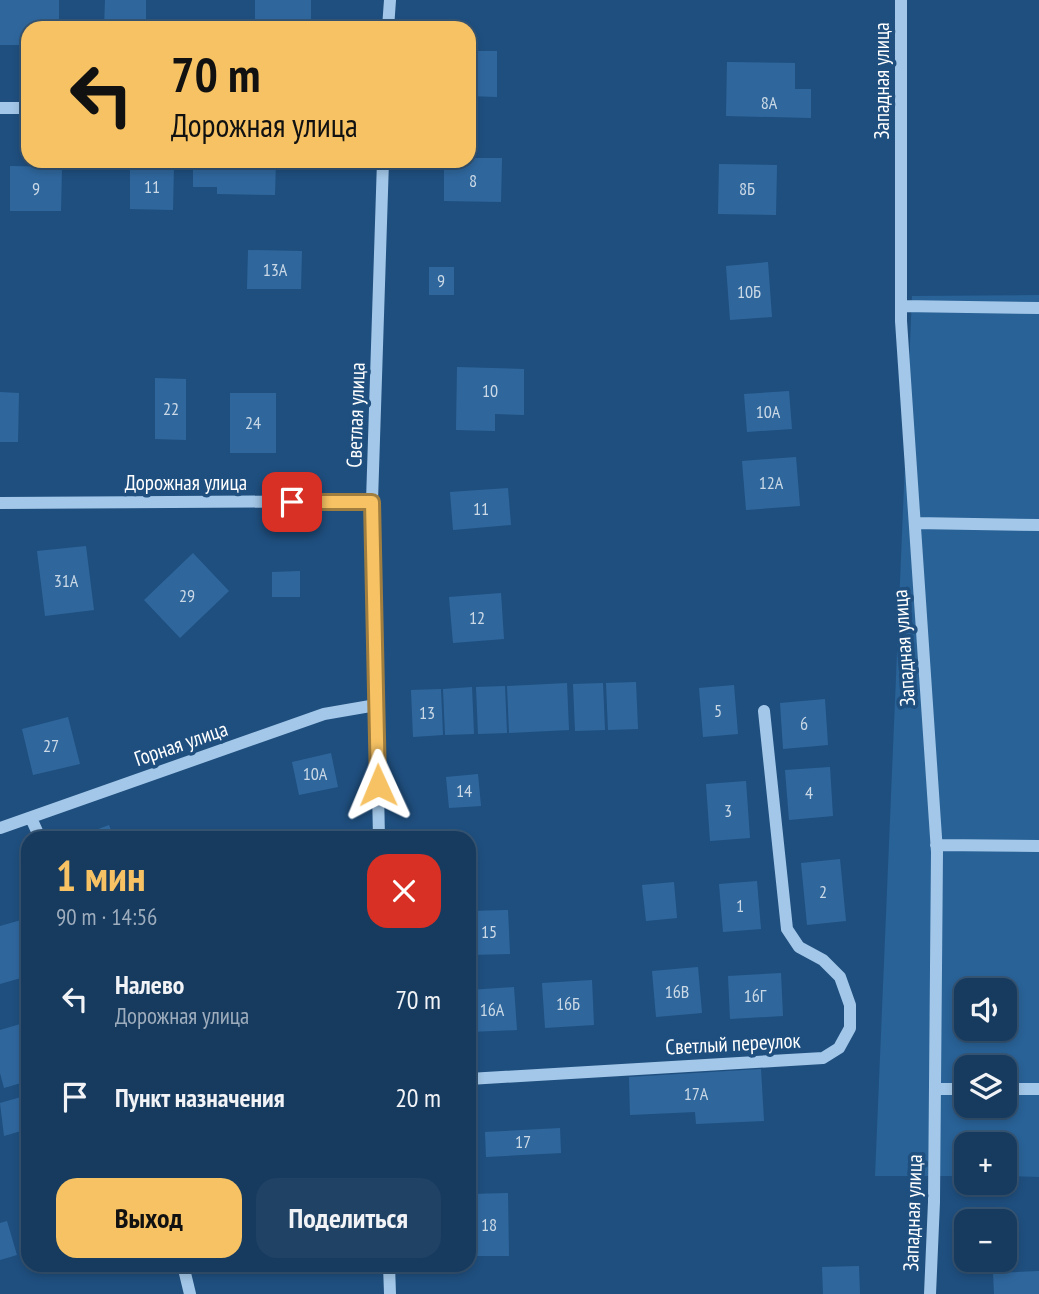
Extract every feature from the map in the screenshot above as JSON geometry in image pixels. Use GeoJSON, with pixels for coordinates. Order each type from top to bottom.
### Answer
{"type":"FeatureCollection","features":[{"type":"Feature","properties":{"kind":"street"},"geometry":{"type":"LineString","coordinates":[[388,21],[390,0]]}},
{"type":"Feature","properties":{"kind":"street","name":"Западная улица"},"geometry":{"type":"LineString","coordinates":[[901,0],[901,306],[936,845],[935,1088],[930,1294]]}},
{"type":"Feature","properties":{"kind":"street"},"geometry":{"type":"LineString","coordinates":[[0,108],[21,108]]}},
{"type":"Feature","properties":{"kind":"street","name":"Светлая улица"},"geometry":{"type":"LineString","coordinates":[[379,831],[372,502],[383,168]]}},
{"type":"Feature","properties":{"kind":"street"},"geometry":{"type":"LineString","coordinates":[[901,306],[1039,308]]}},
{"type":"Feature","properties":{"kind":"street","name":"Дорожная улица"},"geometry":{"type":"LineString","coordinates":[[0,503],[372,502]]}},
{"type":"Feature","properties":{"kind":"street"},"geometry":{"type":"LineString","coordinates":[[915,523],[1039,525]]}},
{"type":"Feature","properties":{"kind":"street","name":"Горная улица"},"geometry":{"type":"LineString","coordinates":[[0,828],[324,714],[376,705]]}},
{"type":"Feature","properties":{"kind":"street","name":"Светлый переулок"},"geometry":{"type":"LineString","coordinates":[[476,1079],[822,1058],[839,1048],[850,1028],[850,1005],[840,976],[823,960],[799,947],[787,929],[764,710]]}},
{"type":"Feature","properties":{"kind":"street"},"geometry":{"type":"LineString","coordinates":[[32,818],[37,831]]}},
{"type":"Feature","properties":{"kind":"street"},"geometry":{"type":"LineString","coordinates":[[936,845],[1039,846]]}},
{"type":"Feature","properties":{"kind":"street"},"geometry":{"type":"LineString","coordinates":[[935,1088],[954,1089]]}},
{"type":"Feature","properties":{"kind":"street"},"geometry":{"type":"LineString","coordinates":[[1017,1089],[1039,1089]]}},
{"type":"Feature","properties":{"kind":"street"},"geometry":{"type":"LineString","coordinates":[[185,1272],[190,1294]]}},
{"type":"Feature","properties":{"kind":"street"},"geometry":{"type":"LineString","coordinates":[[389,1272],[390,1294]]}},
{"type":"Feature","properties":{"kind":"shaded area"},"geometry":{"type":"Polygon","coordinates":[[[1039,295],[1039,1177],[1017,1176],[1017,1132],[954,1132],[954,1176],[875,1176],[912,296],[1039,295]]]}},
{"type":"Feature","properties":{"kind":"building"},"geometry":{"type":"Polygon","coordinates":[[[0,0],[59,0],[59,21],[21,21],[21,45],[0,45],[0,0]]]}},
{"type":"Feature","properties":{"kind":"building"},"geometry":{"type":"Polygon","coordinates":[[[105,0],[146,0],[146,21],[104,21],[105,0]]]}},
{"type":"Feature","properties":{"kind":"building"},"geometry":{"type":"Polygon","coordinates":[[[255,0],[311,0],[311,21],[255,19],[255,0]]]}},
{"type":"Feature","properties":{"kind":"building"},"geometry":{"type":"Polygon","coordinates":[[[476,51],[497,51],[497,97],[476,96],[476,51]]]}},
{"type":"Feature","properties":{"kind":"building"},"geometry":{"type":"Polygon","coordinates":[[[727,62],[795,63],[795,89],[811,89],[811,118],[726,116],[727,62]]]}},
{"type":"Feature","properties":{"kind":"building"},"geometry":{"type":"Polygon","coordinates":[[[476,158],[502,158],[501,202],[444,201],[444,168],[476,168],[476,158]]]}},
{"type":"Feature","properties":{"kind":"building"},"geometry":{"type":"Polygon","coordinates":[[[719,164],[777,165],[776,215],[718,214],[719,164]]]}},
{"type":"Feature","properties":{"kind":"building"},"geometry":{"type":"Polygon","coordinates":[[[10,166],[62,168],[61,211],[10,211],[10,166]]]}},
{"type":"Feature","properties":{"kind":"building"},"geometry":{"type":"Polygon","coordinates":[[[130,168],[174,168],[173,210],[130,209],[130,168]]]}},
{"type":"Feature","properties":{"kind":"building"},"geometry":{"type":"Polygon","coordinates":[[[193,168],[276,168],[275,195],[217,194],[217,187],[193,187],[193,168]]]}},
{"type":"Feature","properties":{"kind":"building"},"geometry":{"type":"Polygon","coordinates":[[[248,250],[302,251],[301,289],[247,289],[248,250]]]}},
{"type":"Feature","properties":{"kind":"building"},"geometry":{"type":"Polygon","coordinates":[[[768,262],[772,317],[730,320],[726,266],[768,262]]]}},
{"type":"Feature","properties":{"kind":"building"},"geometry":{"type":"Polygon","coordinates":[[[429,267],[454,267],[454,295],[429,295],[429,267]]]}},
{"type":"Feature","properties":{"kind":"building"},"geometry":{"type":"Polygon","coordinates":[[[457,367],[524,369],[524,415],[495,414],[495,431],[456,430],[457,367]]]}},
{"type":"Feature","properties":{"kind":"building"},"geometry":{"type":"Polygon","coordinates":[[[155,378],[186,379],[186,440],[155,439],[155,378]]]}},
{"type":"Feature","properties":{"kind":"building"},"geometry":{"type":"Polygon","coordinates":[[[789,391],[792,429],[747,432],[744,394],[789,391]]]}},
{"type":"Feature","properties":{"kind":"building"},"geometry":{"type":"Polygon","coordinates":[[[0,392],[19,393],[18,442],[0,442],[0,392]]]}},
{"type":"Feature","properties":{"kind":"building"},"geometry":{"type":"Polygon","coordinates":[[[230,393],[276,393],[276,453],[230,453],[230,393]]]}},
{"type":"Feature","properties":{"kind":"building"},"geometry":{"type":"Polygon","coordinates":[[[796,457],[800,506],[746,510],[742,461],[796,457]]]}},
{"type":"Feature","properties":{"kind":"building"},"geometry":{"type":"Polygon","coordinates":[[[508,488],[511,525],[453,530],[450,492],[508,488]]]}},
{"type":"Feature","properties":{"kind":"building"},"geometry":{"type":"Polygon","coordinates":[[[86,546],[94,610],[45,616],[37,551],[86,546]]]}},
{"type":"Feature","properties":{"kind":"building"},"geometry":{"type":"Polygon","coordinates":[[[193,553],[229,591],[180,638],[144,600],[193,553]]]}},
{"type":"Feature","properties":{"kind":"building"},"geometry":{"type":"Polygon","coordinates":[[[300,571],[300,597],[272,597],[272,572],[300,571]]]}},
{"type":"Feature","properties":{"kind":"building"},"geometry":{"type":"Polygon","coordinates":[[[501,593],[504,639],[453,643],[449,597],[501,593]]]}},
{"type":"Feature","properties":{"kind":"building"},"geometry":{"type":"Polygon","coordinates":[[[636,682],[638,729],[608,730],[606,683],[636,682]]]}},
{"type":"Feature","properties":{"kind":"building"},"geometry":{"type":"Polygon","coordinates":[[[567,683],[569,730],[509,733],[507,686],[567,683]]]}},
{"type":"Feature","properties":{"kind":"building"},"geometry":{"type":"Polygon","coordinates":[[[603,683],[605,730],[575,731],[573,684],[603,683]]]}},
{"type":"Feature","properties":{"kind":"building"},"geometry":{"type":"Polygon","coordinates":[[[734,685],[738,734],[703,737],[699,688],[734,685]]]}},
{"type":"Feature","properties":{"kind":"building"},"geometry":{"type":"Polygon","coordinates":[[[505,686],[507,733],[478,734],[476,687],[505,686]]]}},
{"type":"Feature","properties":{"kind":"building"},"geometry":{"type":"Polygon","coordinates":[[[472,687],[474,734],[445,735],[443,689],[472,687]]]}},
{"type":"Feature","properties":{"kind":"building"},"geometry":{"type":"Polygon","coordinates":[[[441,689],[443,735],[413,737],[411,690],[441,689]]]}},
{"type":"Feature","properties":{"kind":"building"},"geometry":{"type":"Polygon","coordinates":[[[825,699],[828,745],[783,749],[780,703],[825,699]]]}},
{"type":"Feature","properties":{"kind":"building"},"geometry":{"type":"Polygon","coordinates":[[[68,717],[80,764],[33,775],[22,729],[68,717]]]}},
{"type":"Feature","properties":{"kind":"building"},"geometry":{"type":"Polygon","coordinates":[[[331,753],[338,787],[299,795],[292,762],[331,753]]]}},
{"type":"Feature","properties":{"kind":"building"},"geometry":{"type":"Polygon","coordinates":[[[830,767],[833,816],[789,820],[785,770],[830,767]]]}},
{"type":"Feature","properties":{"kind":"building"},"geometry":{"type":"Polygon","coordinates":[[[478,774],[481,806],[449,808],[446,777],[478,774]]]}},
{"type":"Feature","properties":{"kind":"building"},"geometry":{"type":"Polygon","coordinates":[[[746,781],[750,838],[710,841],[706,784],[746,781]]]}},
{"type":"Feature","properties":{"kind":"building"},"geometry":{"type":"Polygon","coordinates":[[[109,825],[111,831],[93,831],[109,825]]]}},
{"type":"Feature","properties":{"kind":"building"},"geometry":{"type":"Polygon","coordinates":[[[840,859],[846,921],[807,925],[801,863],[840,859]]]}},
{"type":"Feature","properties":{"kind":"building"},"geometry":{"type":"Polygon","coordinates":[[[757,881],[761,929],[723,932],[719,884],[757,881]]]}},
{"type":"Feature","properties":{"kind":"building"},"geometry":{"type":"Polygon","coordinates":[[[674,882],[677,918],[646,921],[642,885],[674,882]]]}},
{"type":"Feature","properties":{"kind":"building"},"geometry":{"type":"Polygon","coordinates":[[[508,910],[510,954],[476,955],[476,911],[508,910]]]}},
{"type":"Feature","properties":{"kind":"building"},"geometry":{"type":"Polygon","coordinates":[[[21,920],[21,978],[0,984],[0,926],[21,920]]]}},
{"type":"Feature","properties":{"kind":"building"},"geometry":{"type":"Polygon","coordinates":[[[698,967],[702,1013],[656,1017],[652,971],[698,967]]]}},
{"type":"Feature","properties":{"kind":"building"},"geometry":{"type":"Polygon","coordinates":[[[781,973],[783,1016],[730,1019],[728,976],[781,973]]]}},
{"type":"Feature","properties":{"kind":"building"},"geometry":{"type":"Polygon","coordinates":[[[592,980],[594,1025],[545,1028],[542,983],[592,980]]]}},
{"type":"Feature","properties":{"kind":"building"},"geometry":{"type":"Polygon","coordinates":[[[514,987],[517,1030],[476,1032],[476,990],[514,987]]]}},
{"type":"Feature","properties":{"kind":"building"},"geometry":{"type":"Polygon","coordinates":[[[21,1024],[21,1083],[4,1088],[0,1073],[0,1030],[21,1024]]]}},
{"type":"Feature","properties":{"kind":"building"},"geometry":{"type":"Polygon","coordinates":[[[761,1069],[764,1121],[696,1124],[695,1112],[630,1115],[629,1077],[761,1069]]]}},
{"type":"Feature","properties":{"kind":"building"},"geometry":{"type":"Polygon","coordinates":[[[21,1097],[21,1131],[4,1136],[0,1103],[21,1097]]]}},
{"type":"Feature","properties":{"kind":"building"},"geometry":{"type":"Polygon","coordinates":[[[560,1128],[561,1153],[486,1157],[485,1132],[560,1128]]]}},
{"type":"Feature","properties":{"kind":"building"},"geometry":{"type":"Polygon","coordinates":[[[508,1193],[509,1256],[476,1256],[476,1194],[508,1193]]]}},
{"type":"Feature","properties":{"kind":"building"},"geometry":{"type":"Polygon","coordinates":[[[7,1221],[17,1255],[0,1260],[0,1223],[7,1221]]]}},
{"type":"Feature","properties":{"kind":"building"},"geometry":{"type":"Polygon","coordinates":[[[859,1266],[860,1294],[823,1294],[822,1267],[859,1266]]]}},
{"type":"Feature","properties":{"kind":"building"},"geometry":{"type":"Polygon","coordinates":[[[1039,1271],[1039,1294],[994,1294],[993,1273],[1039,1271]]]}},
{"type":"Feature","properties":{"kind":"route"},"geometry":{"type":"LineString","coordinates":[[292,502],[372,502],[378,785]]}}]}
